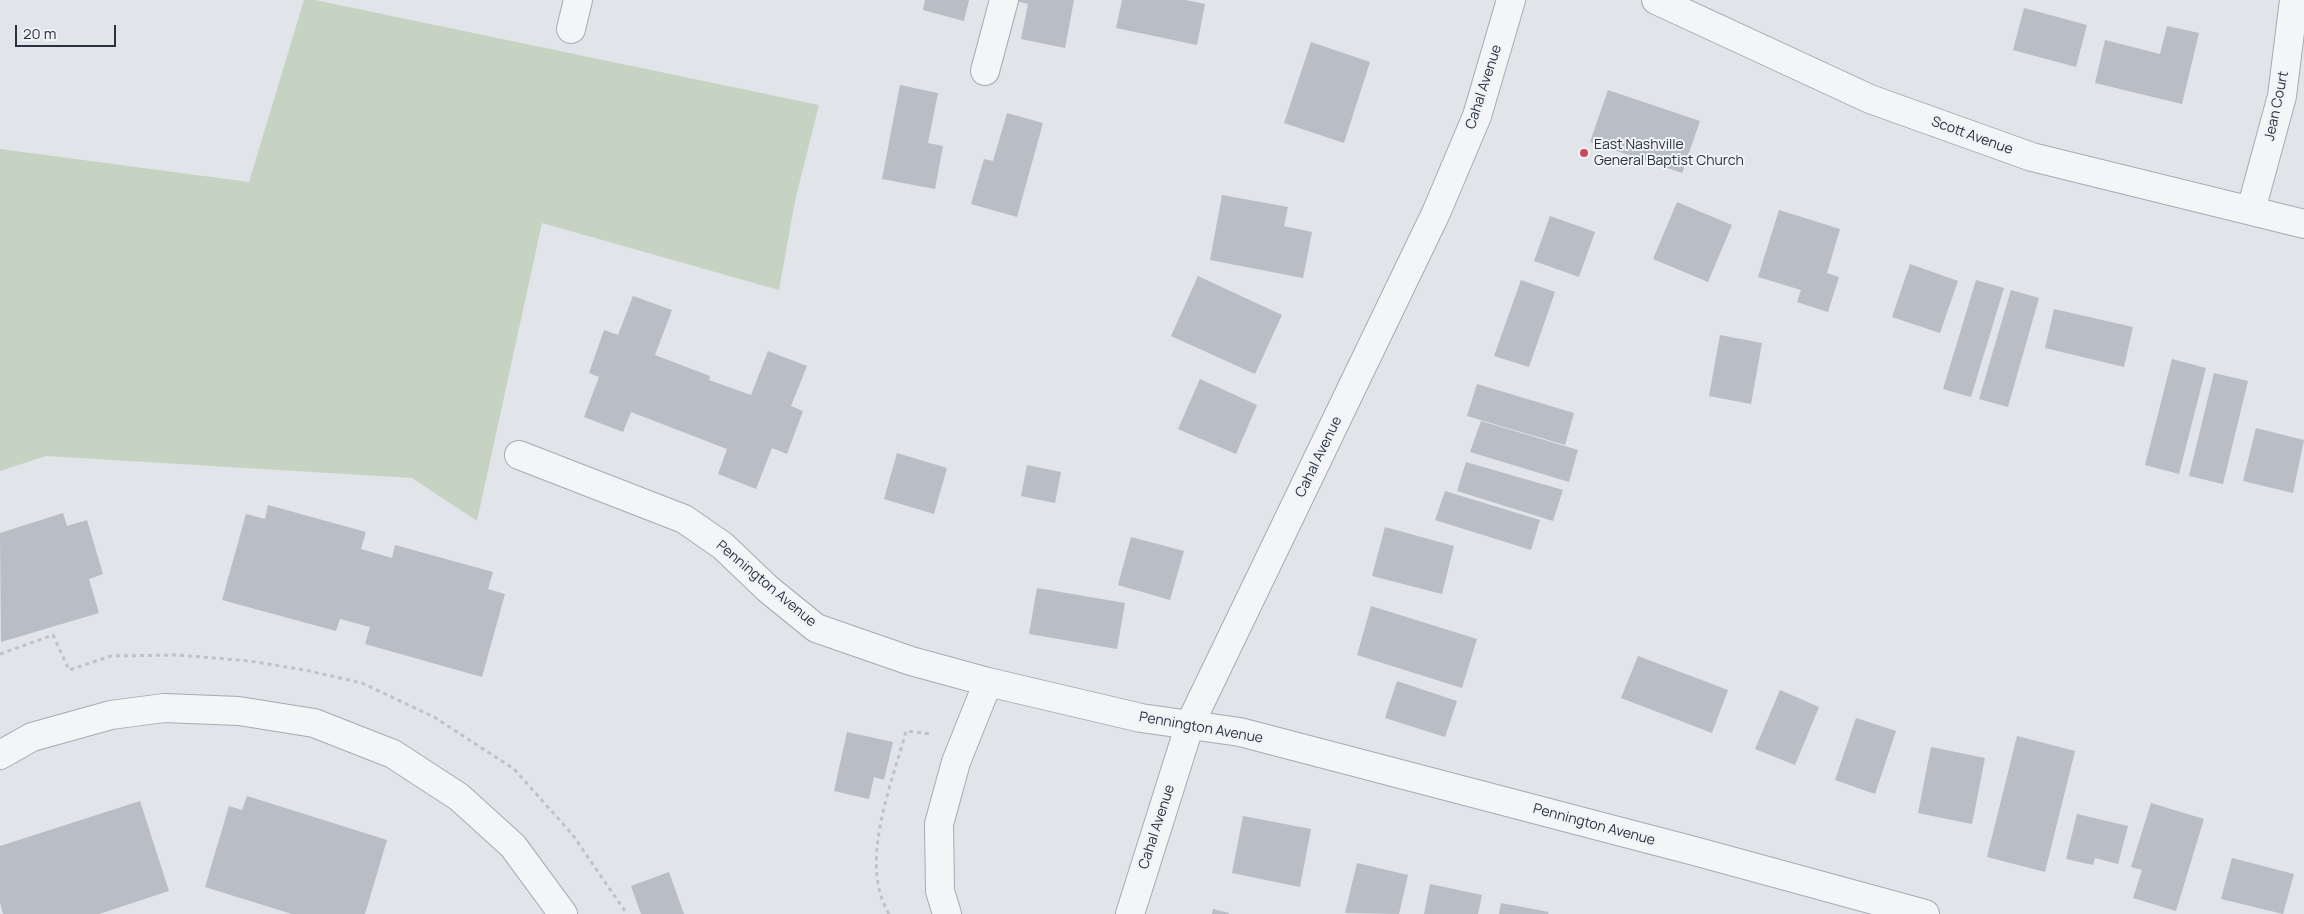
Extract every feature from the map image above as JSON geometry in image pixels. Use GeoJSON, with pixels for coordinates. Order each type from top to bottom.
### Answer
{"type":"FeatureCollection","features":[{"type":"Feature","properties":{"kind":"street"},"geometry":{"type":"LineString","coordinates":[[571,29],[578,0]]}},
{"type":"Feature","properties":{"kind":"street"},"geometry":{"type":"LineString","coordinates":[[985,71],[1004,0]]}},
{"type":"Feature","properties":{"kind":"street","name":"Cahal Avenue"},"geometry":{"type":"LineString","coordinates":[[1130,914],[1190,724],[1436,213],[1477,116],[1511,0]]}},
{"type":"Feature","properties":{"kind":"street","name":"Scott Avenue"},"geometry":{"type":"LineString","coordinates":[[1656,0],[1870,99],[2032,158],[2304,224]]}},
{"type":"Feature","properties":{"kind":"street","name":"Jean Court"},"geometry":{"type":"LineString","coordinates":[[2251,210],[2282,96],[2294,0]]}},
{"type":"Feature","properties":{"kind":"street","name":"Pennington Avenue"},"geometry":{"type":"LineString","coordinates":[[519,455],[684,519],[723,546],[768,589],[816,628],[911,661],[988,682],[1141,718],[1240,732],[1698,852],[1925,914]]}},
{"type":"Feature","properties":{"kind":"street"},"geometry":{"type":"LineString","coordinates":[[947,914],[940,891],[939,824],[956,762],[988,682]]}},
{"type":"Feature","properties":{"kind":"street"},"geometry":{"type":"LineString","coordinates":[[0,755],[32,737],[111,715],[164,708],[239,711],[314,723],[393,754],[458,797],[513,846],[563,914]]}},
{"type":"Feature","properties":{"kind":"path"},"geometry":{"type":"LineString","coordinates":[[889,914],[882,902],[876,865],[880,824],[906,731],[930,735],[938,731]]}},
{"type":"Feature","properties":{"kind":"green space"},"geometry":{"type":"Polygon","coordinates":[[[304,0],[315,0],[819,105],[795,201],[779,290],[542,223],[477,521],[412,478],[46,456],[0,471],[0,149],[249,182],[304,0]]]}},
{"type":"Feature","properties":{"kind":"building"},"geometry":{"type":"Polygon","coordinates":[[[925,0],[969,0],[964,21],[923,10],[925,0]]]}},
{"type":"Feature","properties":{"kind":"building"},"geometry":{"type":"Polygon","coordinates":[[[1013,0],[1074,0],[1065,48],[1021,39],[1028,4],[1013,0]]]}},
{"type":"Feature","properties":{"kind":"building"},"geometry":{"type":"Polygon","coordinates":[[[1122,0],[1185,0],[1205,4],[1197,45],[1116,28],[1122,0]]]}},
{"type":"Feature","properties":{"kind":"building"},"geometry":{"type":"Polygon","coordinates":[[[2024,8],[2087,25],[2076,67],[2013,50],[2024,8]]]}},
{"type":"Feature","properties":{"kind":"building"},"geometry":{"type":"Polygon","coordinates":[[[2167,26],[2199,33],[2182,104],[2095,83],[2105,40],[2160,54],[2167,26]]]}},
{"type":"Feature","properties":{"kind":"building"},"geometry":{"type":"Polygon","coordinates":[[[1311,42],[1370,62],[1344,143],[1284,123],[1311,42]]]}},
{"type":"Feature","properties":{"kind":"building"},"geometry":{"type":"Polygon","coordinates":[[[900,85],[938,93],[928,143],[943,146],[935,189],[882,179],[900,85]]]}},
{"type":"Feature","properties":{"kind":"building"},"geometry":{"type":"Polygon","coordinates":[[[1608,90],[1700,121],[1682,173],[1590,142],[1608,90]]]}},
{"type":"Feature","properties":{"kind":"building"},"geometry":{"type":"Polygon","coordinates":[[[1007,113],[1043,123],[1017,217],[971,204],[984,159],[993,161],[1007,113]]]}},
{"type":"Feature","properties":{"kind":"building"},"geometry":{"type":"Polygon","coordinates":[[[1222,195],[1288,207],[1284,226],[1312,232],[1303,278],[1210,260],[1222,195]]]}},
{"type":"Feature","properties":{"kind":"building"},"geometry":{"type":"Polygon","coordinates":[[[1677,202],[1732,225],[1708,282],[1653,259],[1677,202]]]}},
{"type":"Feature","properties":{"kind":"building"},"geometry":{"type":"Polygon","coordinates":[[[1779,210],[1840,229],[1827,273],[1839,277],[1828,312],[1797,302],[1801,290],[1758,277],[1779,210]]]}},
{"type":"Feature","properties":{"kind":"building"},"geometry":{"type":"Polygon","coordinates":[[[1550,216],[1595,232],[1579,277],[1534,261],[1550,216]]]}},
{"type":"Feature","properties":{"kind":"building"},"geometry":{"type":"Polygon","coordinates":[[[1910,264],[1958,281],[1940,333],[1892,317],[1910,264]]]}},
{"type":"Feature","properties":{"kind":"building"},"geometry":{"type":"Polygon","coordinates":[[[1198,276],[1282,315],[1255,374],[1171,336],[1198,276]]]}},
{"type":"Feature","properties":{"kind":"building"},"geometry":{"type":"Polygon","coordinates":[[[1521,280],[1555,292],[1529,367],[1494,356],[1521,280]]]}},
{"type":"Feature","properties":{"kind":"building"},"geometry":{"type":"Polygon","coordinates":[[[1976,280],[2004,288],[1971,397],[1943,389],[1976,280]]]}},
{"type":"Feature","properties":{"kind":"building"},"geometry":{"type":"Polygon","coordinates":[[[2011,290],[2039,298],[2008,407],[1979,399],[2011,290]]]}},
{"type":"Feature","properties":{"kind":"building"},"geometry":{"type":"Polygon","coordinates":[[[633,296],[672,310],[655,355],[710,376],[709,380],[751,395],[768,351],[807,366],[791,406],[803,411],[787,454],[772,448],[756,489],[718,474],[727,449],[631,412],[623,432],[584,417],[599,377],[589,373],[604,330],[618,335],[633,296]]]}},
{"type":"Feature","properties":{"kind":"building"},"geometry":{"type":"Polygon","coordinates":[[[2054,309],[2133,327],[2124,367],[2045,348],[2054,309]]]}},
{"type":"Feature","properties":{"kind":"building"},"geometry":{"type":"Polygon","coordinates":[[[1720,335],[1762,343],[1751,404],[1709,396],[1720,335]]]}},
{"type":"Feature","properties":{"kind":"building"},"geometry":{"type":"Polygon","coordinates":[[[2172,359],[2206,368],[2179,474],[2145,465],[2172,359]]]}},
{"type":"Feature","properties":{"kind":"building"},"geometry":{"type":"Polygon","coordinates":[[[2214,373],[2248,381],[2223,484],[2189,476],[2214,373]]]}},
{"type":"Feature","properties":{"kind":"building"},"geometry":{"type":"Polygon","coordinates":[[[1200,379],[1257,405],[1236,454],[1178,429],[1200,379]]]}},
{"type":"Feature","properties":{"kind":"building"},"geometry":{"type":"Polygon","coordinates":[[[1477,384],[1574,413],[1565,445],[1467,416],[1477,384]]]}},
{"type":"Feature","properties":{"kind":"building"},"geometry":{"type":"Polygon","coordinates":[[[1481,421],[1578,450],[1569,482],[1470,452],[1481,421]]]}},
{"type":"Feature","properties":{"kind":"building"},"geometry":{"type":"Polygon","coordinates":[[[2256,428],[2304,440],[2293,493],[2243,481],[2256,428]]]}},
{"type":"Feature","properties":{"kind":"building"},"geometry":{"type":"Polygon","coordinates":[[[897,453],[947,468],[934,514],[884,499],[897,453]]]}},
{"type":"Feature","properties":{"kind":"building"},"geometry":{"type":"Polygon","coordinates":[[[1466,462],[1563,490],[1553,521],[1457,491],[1466,462]]]}},
{"type":"Feature","properties":{"kind":"building"},"geometry":{"type":"Polygon","coordinates":[[[1027,465],[1061,472],[1055,503],[1021,496],[1027,465]]]}},
{"type":"Feature","properties":{"kind":"building"},"geometry":{"type":"Polygon","coordinates":[[[1445,491],[1540,520],[1531,550],[1435,520],[1445,491]]]}},
{"type":"Feature","properties":{"kind":"building"},"geometry":{"type":"Polygon","coordinates":[[[268,505],[366,532],[361,549],[392,558],[395,545],[493,572],[488,589],[505,594],[482,677],[365,644],[370,627],[340,619],[336,631],[222,600],[246,514],[265,519],[268,505]]]}},
{"type":"Feature","properties":{"kind":"building"},"geometry":{"type":"Polygon","coordinates":[[[63,513],[67,526],[87,520],[103,574],[89,579],[99,613],[1,642],[0,533],[63,513]]]}},
{"type":"Feature","properties":{"kind":"building"},"geometry":{"type":"Polygon","coordinates":[[[1385,527],[1454,546],[1442,594],[1372,576],[1385,527]]]}},
{"type":"Feature","properties":{"kind":"building"},"geometry":{"type":"Polygon","coordinates":[[[1131,537],[1184,551],[1170,600],[1118,585],[1131,537]]]}},
{"type":"Feature","properties":{"kind":"building"},"geometry":{"type":"Polygon","coordinates":[[[1037,588],[1125,603],[1117,649],[1029,634],[1037,588]]]}},
{"type":"Feature","properties":{"kind":"building"},"geometry":{"type":"Polygon","coordinates":[[[1371,606],[1477,639],[1462,688],[1357,655],[1371,606]]]}},
{"type":"Feature","properties":{"kind":"building"},"geometry":{"type":"Polygon","coordinates":[[[1638,656],[1728,690],[1712,733],[1621,698],[1638,656]]]}},
{"type":"Feature","properties":{"kind":"building"},"geometry":{"type":"Polygon","coordinates":[[[1397,681],[1457,701],[1445,737],[1385,718],[1397,681]]]}},
{"type":"Feature","properties":{"kind":"building"},"geometry":{"type":"Polygon","coordinates":[[[1780,690],[1819,707],[1795,765],[1755,749],[1780,690]]]}},
{"type":"Feature","properties":{"kind":"building"},"geometry":{"type":"Polygon","coordinates":[[[1856,718],[1896,731],[1875,794],[1835,780],[1856,718]]]}},
{"type":"Feature","properties":{"kind":"building"},"geometry":{"type":"Polygon","coordinates":[[[847,732],[893,742],[884,780],[874,777],[869,799],[834,791],[847,732]]]}},
{"type":"Feature","properties":{"kind":"building"},"geometry":{"type":"Polygon","coordinates":[[[2017,736],[2075,751],[2045,872],[1987,857],[2017,736]]]}},
{"type":"Feature","properties":{"kind":"building"},"geometry":{"type":"Polygon","coordinates":[[[1931,747],[1985,758],[1972,824],[1918,813],[1931,747]]]}},
{"type":"Feature","properties":{"kind":"building"},"geometry":{"type":"Polygon","coordinates":[[[247,796],[387,840],[365,914],[292,914],[205,887],[229,806],[242,810],[247,796]]]}},
{"type":"Feature","properties":{"kind":"building"},"geometry":{"type":"Polygon","coordinates":[[[140,801],[169,891],[99,914],[3,914],[0,903],[0,846],[140,801]]]}},
{"type":"Feature","properties":{"kind":"building"},"geometry":{"type":"Polygon","coordinates":[[[2151,803],[2204,819],[2176,911],[2133,898],[2142,870],[2131,867],[2151,803]]]}},
{"type":"Feature","properties":{"kind":"building"},"geometry":{"type":"Polygon","coordinates":[[[2077,814],[2128,826],[2118,864],[2095,858],[2093,865],[2066,859],[2077,814]]]}},
{"type":"Feature","properties":{"kind":"building"},"geometry":{"type":"Polygon","coordinates":[[[1243,816],[1311,829],[1300,887],[1232,873],[1243,816]]]}},
{"type":"Feature","properties":{"kind":"building"},"geometry":{"type":"Polygon","coordinates":[[[2232,858],[2294,874],[2283,914],[2221,899],[2232,858]]]}},
{"type":"Feature","properties":{"kind":"building"},"geometry":{"type":"Polygon","coordinates":[[[1357,863],[1408,875],[1399,914],[1345,913],[1357,863]]]}},
{"type":"Feature","properties":{"kind":"building"},"geometry":{"type":"Polygon","coordinates":[[[669,872],[684,914],[641,914],[631,886],[669,872]]]}},
{"type":"Feature","properties":{"kind":"building"},"geometry":{"type":"Polygon","coordinates":[[[1430,884],[1482,895],[1478,914],[1424,914],[1430,884]]]}},
{"type":"Feature","properties":{"kind":"building"},"geometry":{"type":"Polygon","coordinates":[[[1501,903],[1549,912],[1548,914],[1499,914],[1501,903]]]}},
{"type":"Feature","properties":{"kind":"building"},"geometry":{"type":"Polygon","coordinates":[[[1213,909],[1229,913],[1229,914],[1212,914],[1213,909]]]}},
{"type":"Feature","properties":{"kind":"place","name":"East Nashville General Baptist Church"},"geometry":{"type":"Point","coordinates":[1584,153]}}]}
